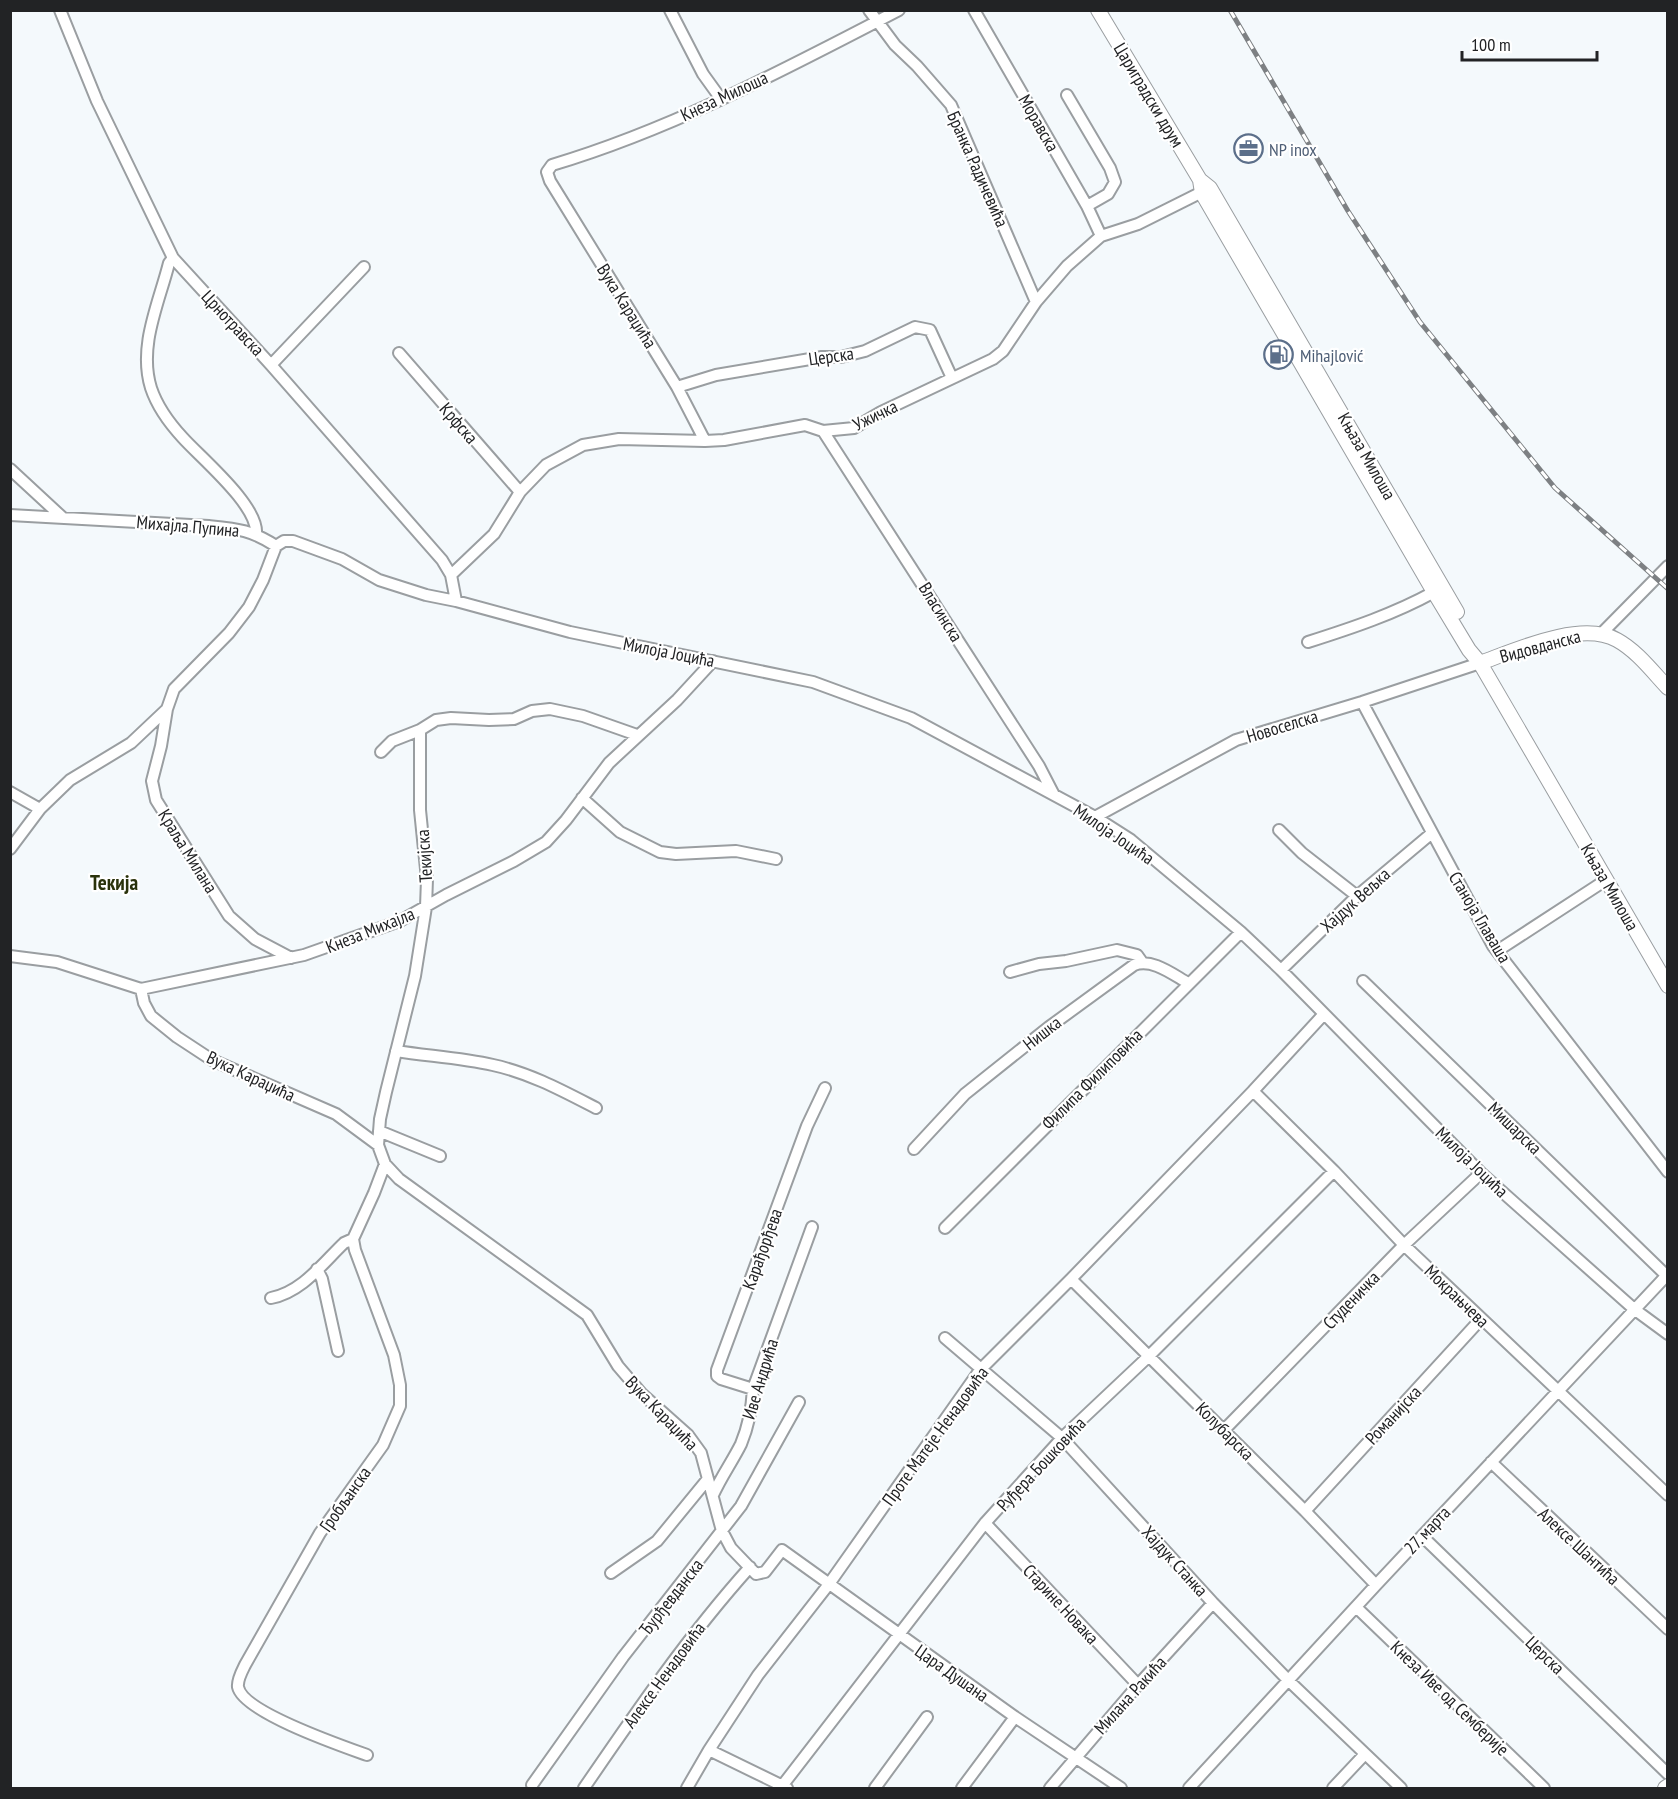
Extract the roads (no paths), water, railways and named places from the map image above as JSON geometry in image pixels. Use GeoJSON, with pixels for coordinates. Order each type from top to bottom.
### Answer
{"type":"FeatureCollection","features":[{"type":"Feature","properties":{"kind":"main road","name":"Цариградски друм"},"geometry":{"type":"LineString","coordinates":[[1098,10],[1243,254]]}},
{"type":"Feature","properties":{"kind":"main road","name":"Књаза Милоша"},"geometry":{"type":"LineString","coordinates":[[1243,254],[1434,592],[1469,650],[1480,663],[1668,986]]}},
{"type":"Feature","properties":{"kind":"main road","name":"Књаза Милоша"},"geometry":{"type":"LineString","coordinates":[[1243,254],[1473,640],[1480,663]]}},
{"type":"Feature","properties":{"kind":"main road","name":"Видовданска"},"geometry":{"type":"LineString","coordinates":[[1480,663],[1548,640],[1581,633],[1601,634],[1626,646],[1668,688]]}},
{"type":"Feature","properties":{"kind":"street","name":"Црнотравска"},"geometry":{"type":"LineString","coordinates":[[60,10],[97,101],[173,258],[271,364],[442,560],[452,575],[456,601]]}},
{"type":"Feature","properties":{"kind":"street"},"geometry":{"type":"LineString","coordinates":[[670,10],[703,74],[721,99]]}},
{"type":"Feature","properties":{"kind":"street","name":"Бранка Радичевића"},"geometry":{"type":"LineString","coordinates":[[869,10],[951,105],[1036,302]]}},
{"type":"Feature","properties":{"kind":"street","name":"Кнеза Милоша"},"geometry":{"type":"LineString","coordinates":[[547,172],[552,165],[608,147],[721,99],[899,10]]}},
{"type":"Feature","properties":{"kind":"street","name":"Моравска"},"geometry":{"type":"LineString","coordinates":[[974,10],[1087,207],[1101,236]]}},
{"type":"Feature","properties":{"kind":"street"},"geometry":{"type":"LineString","coordinates":[[1067,95],[1110,168],[1115,182],[1108,194],[1087,207]]}},
{"type":"Feature","properties":{"kind":"street","name":"Вука Караџића"},"geometry":{"type":"LineString","coordinates":[[547,172],[550,181],[677,387],[705,441]]}},
{"type":"Feature","properties":{"kind":"street","name":"Ужичка"},"geometry":{"type":"LineString","coordinates":[[452,575],[494,534],[520,492],[546,465],[583,445],[619,439],[705,441],[805,425],[823,431],[854,428],[880,412],[993,359],[1003,351],[1036,302],[1067,266],[1101,236],[1138,224],[1204,187]]}},
{"type":"Feature","properties":{"kind":"street"},"geometry":{"type":"LineString","coordinates":[[173,258],[169,263],[150,329],[147,359],[151,388],[165,416],[181,437],[238,495],[257,527],[256,534]]}},
{"type":"Feature","properties":{"kind":"street"},"geometry":{"type":"LineString","coordinates":[[271,364],[364,267]]}},
{"type":"Feature","properties":{"kind":"street","name":"Церска"},"geometry":{"type":"LineString","coordinates":[[677,387],[716,375],[822,357],[842,357],[865,351],[915,327],[930,330],[952,378]]}},
{"type":"Feature","properties":{"kind":"street","name":"Крфска"},"geometry":{"type":"LineString","coordinates":[[399,353],[520,492]]}},
{"type":"Feature","properties":{"kind":"street","name":"Власинска"},"geometry":{"type":"LineString","coordinates":[[823,431],[917,573],[1039,766],[1054,795]]}},
{"type":"Feature","properties":{"kind":"street"},"geometry":{"type":"LineString","coordinates":[[10,469],[63,518]]}},
{"type":"Feature","properties":{"kind":"street"},"geometry":{"type":"LineString","coordinates":[[32,516],[38,495]]}},
{"type":"Feature","properties":{"kind":"street","name":"Михајла Пупина"},"geometry":{"type":"LineString","coordinates":[[10,515],[240,529],[256,534],[276,546]]}},
{"type":"Feature","properties":{"kind":"street"},"geometry":{"type":"LineString","coordinates":[[10,849],[39,809],[70,780],[131,743],[167,709],[174,689],[229,633],[249,607],[263,580],[276,546],[284,541],[293,541],[342,559],[379,580],[426,595],[456,601]]}},
{"type":"Feature","properties":{"kind":"street","name":"Видовданска"},"geometry":{"type":"LineString","coordinates":[[1601,634],[1668,566]]}},
{"type":"Feature","properties":{"kind":"street"},"geometry":{"type":"LineString","coordinates":[[1308,642],[1367,623],[1409,606],[1434,592]]}},
{"type":"Feature","properties":{"kind":"street","name":"Милоја Јоцића"},"geometry":{"type":"LineString","coordinates":[[456,601],[570,632],[813,682],[911,718],[1095,817],[1131,840],[1241,932],[1481,1173],[1634,1309],[1668,1334]]}},
{"type":"Feature","properties":{"kind":"street","name":"Кнеза Михајла"},"geometry":{"type":"LineString","coordinates":[[10,956],[57,962],[141,989],[304,955],[400,921],[546,842],[609,763],[677,700],[713,661]]}},
{"type":"Feature","properties":{"kind":"street","name":"Новоселска"},"geometry":{"type":"LineString","coordinates":[[1095,817],[1236,740],[1480,663]]}},
{"type":"Feature","properties":{"kind":"street","name":"Станоја Главаша"},"geometry":{"type":"LineString","coordinates":[[1362,702],[1497,951],[1668,1172]]}},
{"type":"Feature","properties":{"kind":"street","name":"Краља Милана"},"geometry":{"type":"LineString","coordinates":[[167,709],[152,781],[156,800],[229,916],[255,939],[291,958]]}},
{"type":"Feature","properties":{"kind":"street"},"geometry":{"type":"LineString","coordinates":[[381,752],[392,741],[420,730],[435,720],[514,719],[532,711],[550,709],[583,716],[637,735]]}},
{"type":"Feature","properties":{"kind":"street","name":"Текијска"},"geometry":{"type":"LineString","coordinates":[[378,1145],[380,1119],[416,976],[426,907],[427,879],[420,810],[420,730]]}},
{"type":"Feature","properties":{"kind":"street"},"geometry":{"type":"LineString","coordinates":[[10,792],[39,809]]}},
{"type":"Feature","properties":{"kind":"street"},"geometry":{"type":"LineString","coordinates":[[582,798],[620,832],[660,852],[676,854],[736,851],[776,858]]}},
{"type":"Feature","properties":{"kind":"street"},"geometry":{"type":"LineString","coordinates":[[1279,830],[1302,853],[1357,896]]}},
{"type":"Feature","properties":{"kind":"street","name":"Хајдук Вељка"},"geometry":{"type":"LineString","coordinates":[[1281,970],[1357,896],[1432,833]]}},
{"type":"Feature","properties":{"kind":"street"},"geometry":{"type":"LineString","coordinates":[[1497,951],[1606,880]]}},
{"type":"Feature","properties":{"kind":"street","name":"Филипа Филиповића"},"geometry":{"type":"LineString","coordinates":[[945,1228],[1241,932]]}},
{"type":"Feature","properties":{"kind":"street"},"geometry":{"type":"LineString","coordinates":[[1010,972],[1028,966],[1066,961],[1117,950],[1137,955],[1142,962],[1162,968],[1188,983]]}},
{"type":"Feature","properties":{"kind":"street","name":"Нишка"},"geometry":{"type":"LineString","coordinates":[[914,1149],[965,1094],[1050,1027],[1134,965],[1142,962]]}},
{"type":"Feature","properties":{"kind":"street","name":"Мишарска"},"geometry":{"type":"LineString","coordinates":[[1363,981],[1667,1275]]}},
{"type":"Feature","properties":{"kind":"street","name":"Вука Караџића"},"geometry":{"type":"LineString","coordinates":[[141,989],[144,1003],[151,1016],[177,1037],[212,1060],[336,1114],[378,1145]]}},
{"type":"Feature","properties":{"kind":"street","name":"Проте Матеје Ненадовића"},"geometry":{"type":"LineString","coordinates":[[687,1788],[758,1675],[829,1584],[980,1370],[1253,1091],[1324,1014]]}},
{"type":"Feature","properties":{"kind":"street"},"geometry":{"type":"LineString","coordinates":[[396,1051],[492,1065],[524,1074],[596,1108]]}},
{"type":"Feature","properties":{"kind":"street","name":"Карађорђева"},"geometry":{"type":"LineString","coordinates":[[753,1389],[721,1379],[717,1376],[717,1370],[807,1126],[825,1088]]}},
{"type":"Feature","properties":{"kind":"street","name":"Мокрањчева"},"geometry":{"type":"LineString","coordinates":[[1253,1091],[1334,1171],[1404,1245],[1668,1495]]}},
{"type":"Feature","properties":{"kind":"street"},"geometry":{"type":"LineString","coordinates":[[379,1131],[440,1156]]}},
{"type":"Feature","properties":{"kind":"street"},"geometry":{"type":"LineString","coordinates":[[271,1298],[287,1294],[300,1286],[344,1243],[353,1239],[385,1164],[378,1145]]}},
{"type":"Feature","properties":{"kind":"street","name":"Вука Караџића"},"geometry":{"type":"LineString","coordinates":[[385,1164],[399,1179],[587,1315],[618,1366],[642,1394],[688,1435],[701,1453],[722,1531],[731,1548],[750,1567]]}},
{"type":"Feature","properties":{"kind":"street","name":"Руђера Бошковића"},"geometry":{"type":"LineString","coordinates":[[784,1787],[985,1524],[1062,1438],[1149,1356],[1334,1171]]}},
{"type":"Feature","properties":{"kind":"street","name":"Студеничка"},"geometry":{"type":"LineString","coordinates":[[1224,1430],[1404,1245],[1481,1173]]}},
{"type":"Feature","properties":{"kind":"street","name":"Иве Андрића"},"geometry":{"type":"LineString","coordinates":[[713,1495],[741,1444],[753,1406],[753,1389],[812,1227]]}},
{"type":"Feature","properties":{"kind":"street","name":"Гробљанска"},"geometry":{"type":"LineString","coordinates":[[353,1239],[394,1355],[400,1385],[400,1406],[383,1445],[314,1543],[244,1665],[238,1686],[244,1699],[264,1712],[327,1741],[367,1755]]}},
{"type":"Feature","properties":{"kind":"street"},"geometry":{"type":"LineString","coordinates":[[317,1269],[330,1310],[338,1351]]}},
{"type":"Feature","properties":{"kind":"street","name":"27. марта"},"geometry":{"type":"LineString","coordinates":[[1189,1788],[1667,1275]]}},
{"type":"Feature","properties":{"kind":"street","name":"Колубарска"},"geometry":{"type":"LineString","coordinates":[[1071,1279],[1305,1511],[1376,1585]]}},
{"type":"Feature","properties":{"kind":"street","name":"Романијска"},"geometry":{"type":"LineString","coordinates":[[1305,1511],[1481,1319]]}},
{"type":"Feature","properties":{"kind":"street","name":"Хајдук Станка"},"geometry":{"type":"LineString","coordinates":[[945,1338],[1062,1438],[1213,1603],[1289,1681],[1401,1788]]}},
{"type":"Feature","properties":{"kind":"street","name":"Ђурђевданска"},"geometry":{"type":"LineString","coordinates":[[533,1785],[623,1657],[741,1506],[799,1402]]}},
{"type":"Feature","properties":{"kind":"street","name":"Алексе Шантића"},"geometry":{"type":"LineString","coordinates":[[1491,1462],[1668,1629]]}},
{"type":"Feature","properties":{"kind":"street"},"geometry":{"type":"LineString","coordinates":[[611,1573],[657,1541],[707,1480]]}},
{"type":"Feature","properties":{"kind":"street","name":"Старине Новака"},"geometry":{"type":"LineString","coordinates":[[985,1524],[1138,1685]]}},
{"type":"Feature","properties":{"kind":"street","name":"Церска"},"geometry":{"type":"LineString","coordinates":[[1422,1536],[1668,1774]]}},
{"type":"Feature","properties":{"kind":"street","name":"Цара Душана"},"geometry":{"type":"LineString","coordinates":[[750,1567],[759,1574],[765,1572],[782,1551],[1015,1717],[1121,1788]]}},
{"type":"Feature","properties":{"kind":"street","name":"Алексе Ненадовића"},"geometry":{"type":"LineString","coordinates":[[584,1788],[649,1692],[716,1605],[750,1567]]}},
{"type":"Feature","properties":{"kind":"street","name":"Милана Ракића"},"geometry":{"type":"LineString","coordinates":[[1050,1788],[1138,1685],[1213,1603]]}},
{"type":"Feature","properties":{"kind":"street","name":"Кнеза Иве од Семберије"},"geometry":{"type":"LineString","coordinates":[[1356,1607],[1544,1788]]}},
{"type":"Feature","properties":{"kind":"street"},"geometry":{"type":"LineString","coordinates":[[875,1788],[927,1717]]}},
{"type":"Feature","properties":{"kind":"street"},"geometry":{"type":"LineString","coordinates":[[963,1788],[1015,1717]]}},
{"type":"Feature","properties":{"kind":"street"},"geometry":{"type":"LineString","coordinates":[[709,1750],[784,1787]]}},
{"type":"Feature","properties":{"kind":"street"},"geometry":{"type":"LineString","coordinates":[[1333,1788],[1365,1754]]}},
{"type":"Feature","properties":{"kind":"railway"},"geometry":{"type":"LineString","coordinates":[[1230,10],[1348,211],[1420,322],[1555,488],[1668,589]]}},
{"type":"Feature","properties":{"kind":"place","name":"NP inox"},"geometry":{"type":"Point","coordinates":[1248,149]}},
{"type":"Feature","properties":{"kind":"place","name":"Mihajlović"},"geometry":{"type":"Point","coordinates":[1279,355]}},
{"type":"Feature","properties":{"kind":"district","name":"Текија"},"geometry":{"type":"Point","coordinates":[114,882]}}]}
